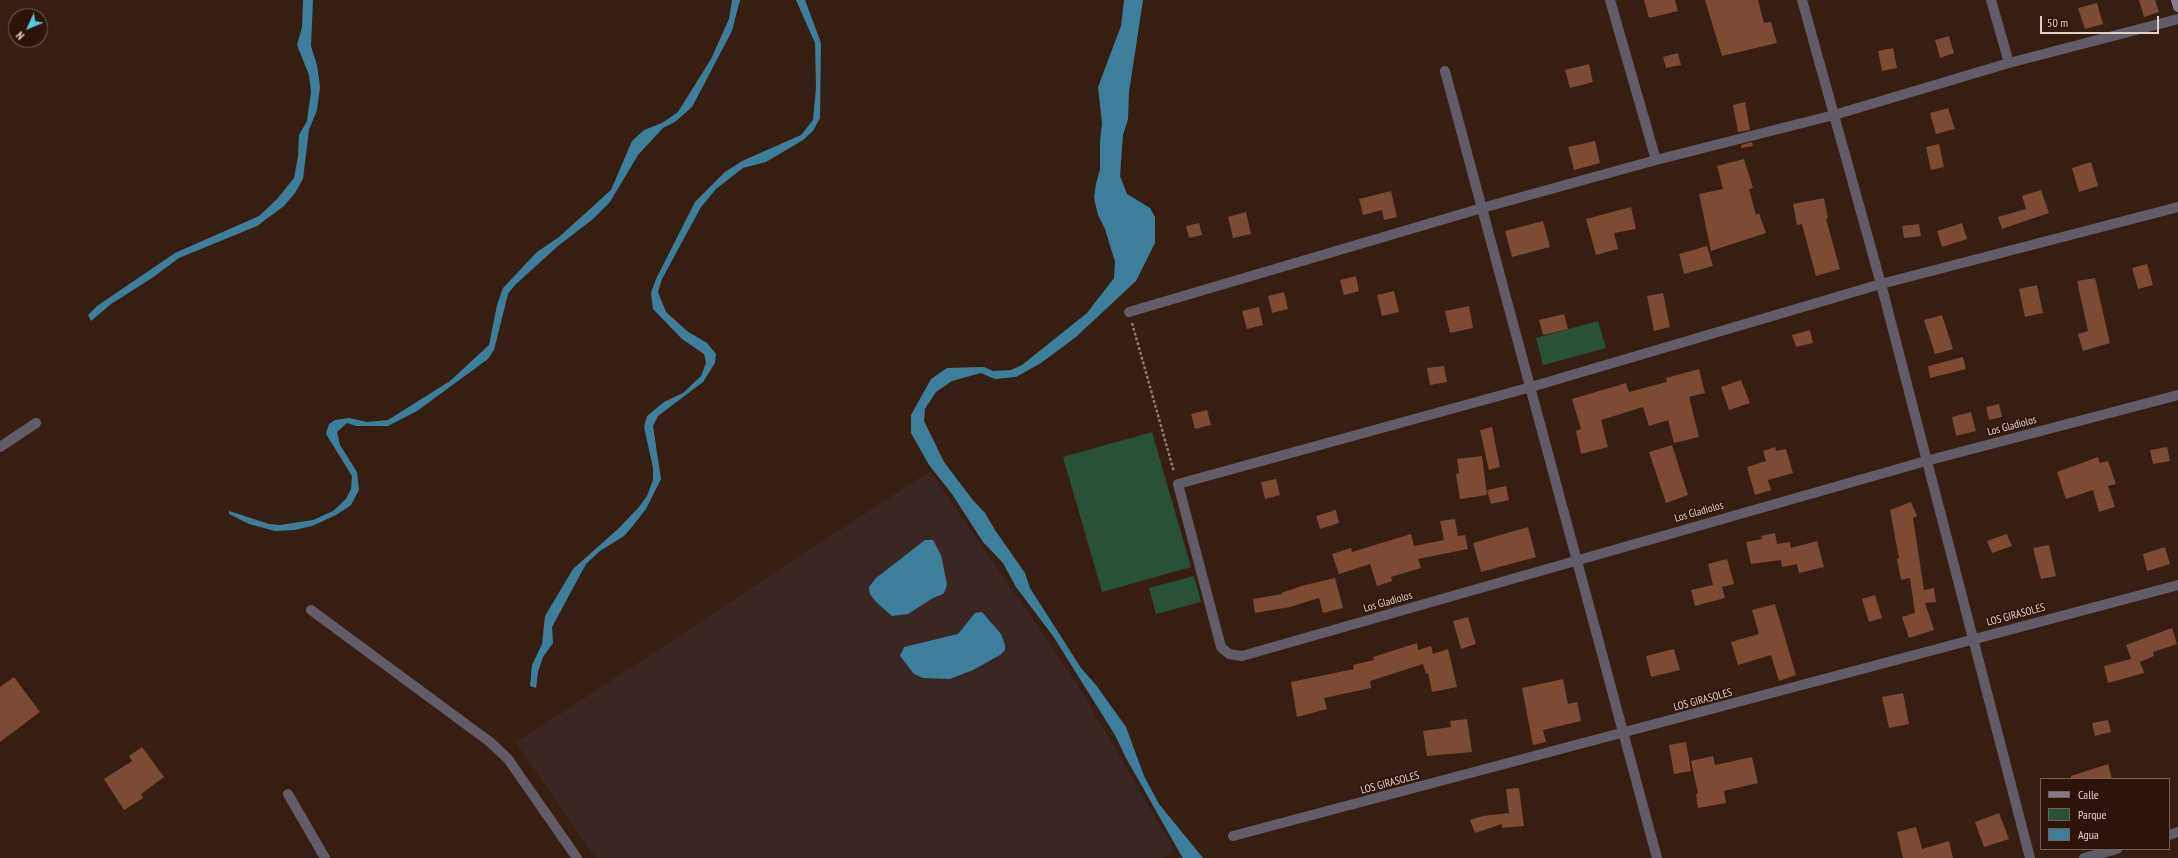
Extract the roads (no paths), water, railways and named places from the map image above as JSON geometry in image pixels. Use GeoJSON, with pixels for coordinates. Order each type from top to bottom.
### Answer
{"type":"FeatureCollection","features":[{"type":"Feature","properties":{"kind":"street"},"geometry":{"type":"LineString","coordinates":[[1610,0],[1656,160]]}},
{"type":"Feature","properties":{"kind":"street"},"geometry":{"type":"LineString","coordinates":[[1802,0],[1881,284],[2030,858]]}},
{"type":"Feature","properties":{"kind":"street"},"geometry":{"type":"LineString","coordinates":[[1991,0],[2009,64]]}},
{"type":"Feature","properties":{"kind":"street"},"geometry":{"type":"LineString","coordinates":[[2176,0],[2178,7]]}},
{"type":"Feature","properties":{"kind":"street"},"geometry":{"type":"LineString","coordinates":[[1129,312],[1482,208],[1656,160],[1834,114],[2009,64],[2178,19]]}},
{"type":"Feature","properties":{"kind":"street"},"geometry":{"type":"LineString","coordinates":[[1445,71],[1657,858]]}},
{"type":"Feature","properties":{"kind":"street"},"geometry":{"type":"LineString","coordinates":[[1531,387],[1881,284],[2178,207]]}},
{"type":"Feature","properties":{"kind":"street","name":"Los Gladiolos"},"geometry":{"type":"LineString","coordinates":[[1531,387],[1178,484],[1221,647],[1229,654],[1242,656],[1926,461],[2178,395]]}},
{"type":"Feature","properties":{"kind":"street"},"geometry":{"type":"LineString","coordinates":[[0,447],[36,423]]}},
{"type":"Feature","properties":{"kind":"street","name":"LOS GIRASOLES"},"geometry":{"type":"LineString","coordinates":[[1233,836],[1623,734],[2178,585]]}},
{"type":"Feature","properties":{"kind":"street"},"geometry":{"type":"LineString","coordinates":[[311,610],[490,742],[508,759],[576,858]]}},
{"type":"Feature","properties":{"kind":"street"},"geometry":{"type":"LineString","coordinates":[[288,794],[325,858]]}},
{"type":"Feature","properties":{"kind":"street"},"geometry":{"type":"LineString","coordinates":[[2084,858],[2113,850]]}},
{"type":"Feature","properties":{"kind":"water"},"geometry":{"type":"Polygon","coordinates":[[[303,0],[313,0],[311,46],[317,65],[320,87],[317,110],[309,130],[303,179],[295,193],[284,206],[257,226],[179,258],[152,278],[111,304],[91,321],[88,315],[97,306],[175,253],[259,216],[277,199],[294,178],[298,156],[299,135],[307,121],[311,92],[309,75],[297,45],[302,27],[303,0]]]}},
{"type":"Feature","properties":{"kind":"water"},"geometry":{"type":"Polygon","coordinates":[[[732,0],[740,0],[732,31],[692,107],[675,122],[663,128],[638,155],[610,202],[593,219],[558,246],[515,285],[508,294],[494,350],[488,359],[417,411],[388,426],[356,426],[347,423],[337,432],[340,445],[357,472],[359,490],[351,505],[336,515],[312,526],[294,530],[275,531],[249,524],[229,514],[229,511],[269,524],[280,525],[313,520],[333,511],[346,499],[351,489],[352,476],[326,434],[329,424],[335,420],[349,418],[367,422],[388,420],[450,381],[489,345],[497,305],[503,288],[537,252],[559,237],[611,190],[632,141],[644,130],[662,123],[678,112],[711,59],[729,19],[732,0]]]}},
{"type":"Feature","properties":{"kind":"water"},"geometry":{"type":"Polygon","coordinates":[[[796,0],[805,0],[821,43],[820,118],[813,131],[803,140],[766,162],[743,168],[716,189],[701,207],[662,279],[658,292],[666,312],[687,331],[707,343],[716,354],[715,363],[703,382],[658,416],[653,426],[661,479],[646,509],[632,527],[624,536],[600,551],[586,564],[552,627],[553,643],[543,657],[538,672],[536,688],[530,686],[532,665],[542,644],[545,616],[573,569],[619,528],[639,507],[647,496],[653,480],[653,468],[644,427],[647,416],[664,402],[683,393],[701,376],[706,363],[704,354],[682,339],[653,309],[651,293],[656,279],[695,202],[725,172],[742,161],[801,135],[813,120],[816,88],[815,43],[796,0]]]}},
{"type":"Feature","properties":{"kind":"water"},"geometry":{"type":"Polygon","coordinates":[[[1124,0],[1143,0],[1129,92],[1128,119],[1123,135],[1120,176],[1127,194],[1150,208],[1155,217],[1155,243],[1136,281],[1076,337],[1041,363],[1016,377],[995,379],[981,373],[952,381],[936,392],[925,409],[924,421],[944,462],[972,499],[985,513],[1025,573],[1030,588],[1081,668],[1096,685],[1126,727],[1144,776],[1159,804],[1203,858],[1183,858],[1126,758],[1115,735],[1053,636],[1016,587],[1003,563],[983,542],[952,494],[929,465],[911,433],[911,415],[931,379],[947,368],[984,367],[993,371],[1011,370],[1022,365],[1087,313],[1114,278],[1115,262],[1105,229],[1098,215],[1094,198],[1100,169],[1102,123],[1098,87],[1121,26],[1124,0]]]}},
{"type":"Feature","properties":{"kind":"water"},"geometry":{"type":"Polygon","coordinates":[[[925,540],[933,540],[941,555],[947,584],[945,591],[943,594],[933,598],[908,614],[892,616],[876,602],[870,594],[869,587],[876,578],[925,540]]]}},
{"type":"Feature","properties":{"kind":"water"},"geometry":{"type":"Polygon","coordinates":[[[982,612],[1001,634],[1005,645],[1005,650],[1000,655],[973,670],[950,679],[923,678],[914,674],[900,656],[904,647],[958,634],[975,613],[982,612]]]}}]}
